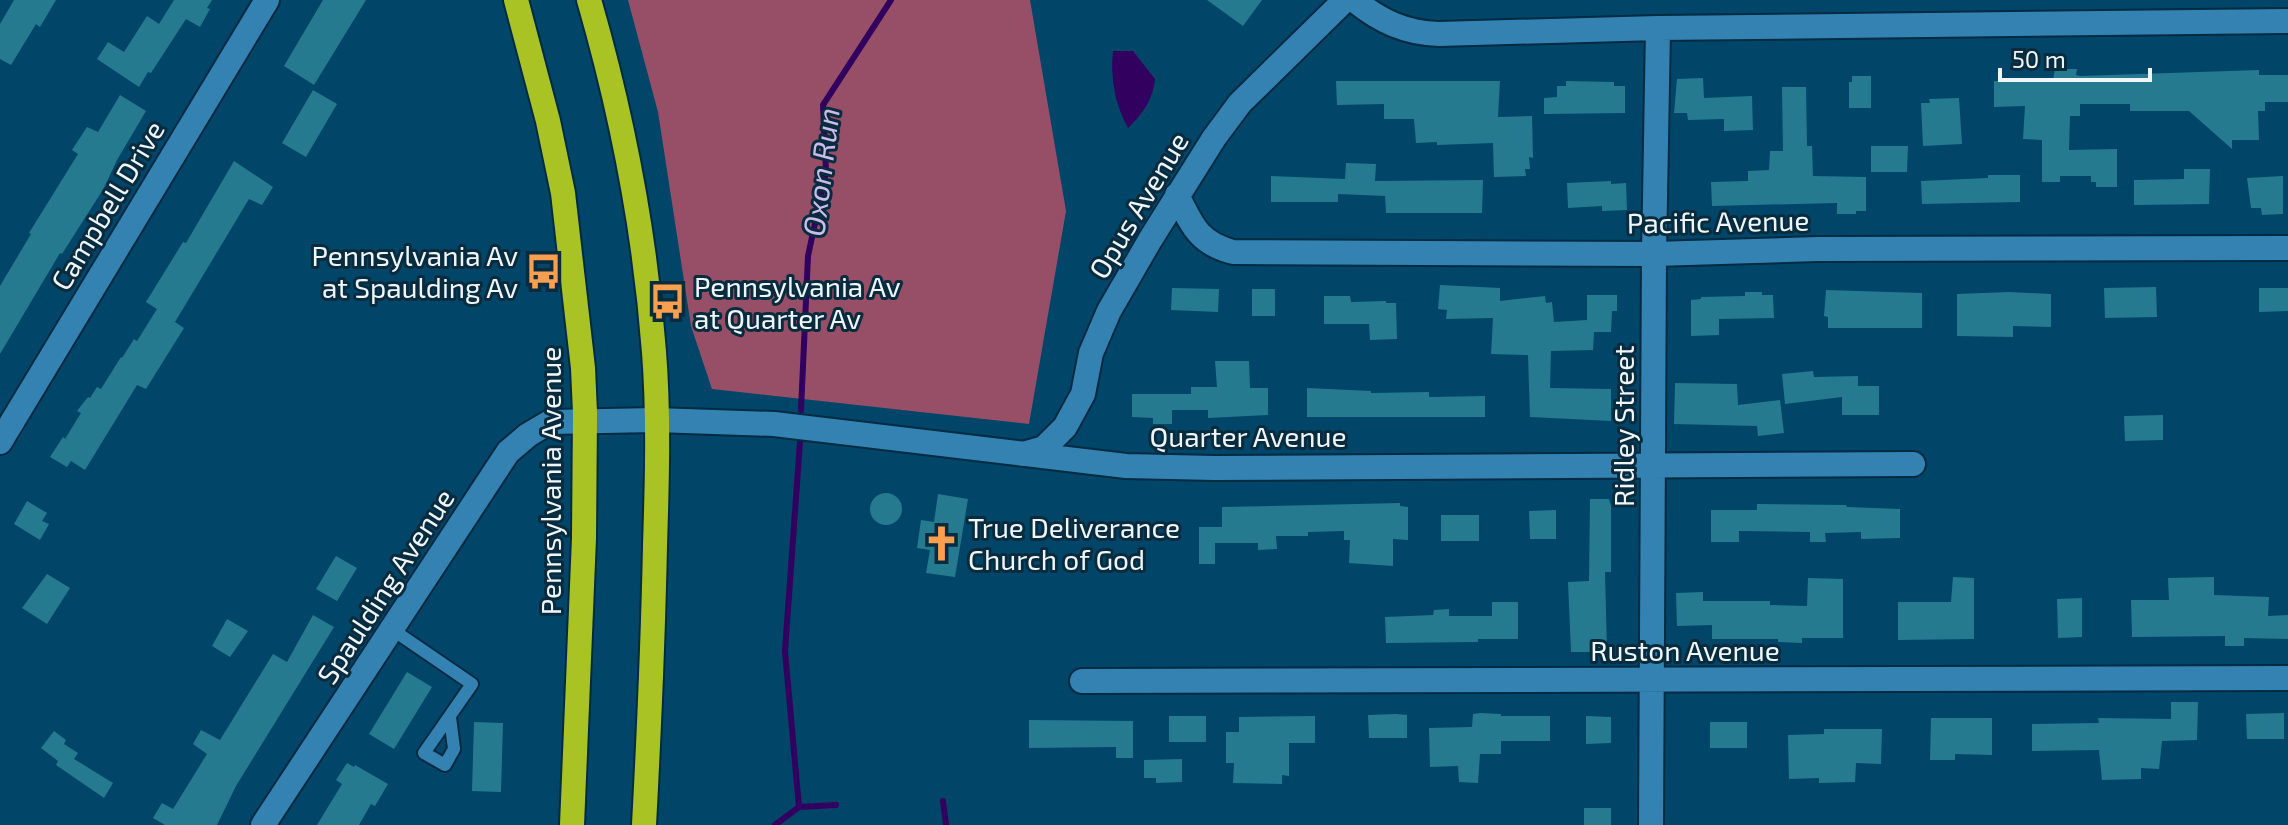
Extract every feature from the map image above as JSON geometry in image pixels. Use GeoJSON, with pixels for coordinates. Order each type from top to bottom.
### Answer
{"type":"FeatureCollection","features":[{"type":"Feature","properties":{"kind":"highway","name":"Pennsylvania Avenue"},"geometry":{"type":"LineString","coordinates":[[516,0],[548,121],[563,193],[579,312],[585,422],[584,538],[572,825]]}},
{"type":"Feature","properties":{"kind":"highway"},"geometry":{"type":"LineString","coordinates":[[589,0],[612,82],[643,249],[655,354],[657,489],[644,825]]}},
{"type":"Feature","properties":{"kind":"street","name":"Campbell Drive"},"geometry":{"type":"LineString","coordinates":[[0,442],[267,0]]}},
{"type":"Feature","properties":{"kind":"street","name":"Opus Avenue"},"geometry":{"type":"LineString","coordinates":[[1019,455],[1044,448],[1065,427],[1083,394],[1091,353],[1109,311],[1177,195],[1240,103],[1345,0]]}},
{"type":"Feature","properties":{"kind":"street"},"geometry":{"type":"LineString","coordinates":[[1354,0],[1380,20],[1422,33],[2288,21]]}},
{"type":"Feature","properties":{"kind":"street","name":"Ridley Street"},"geometry":{"type":"LineString","coordinates":[[1651,825],[1658,28]]}},
{"type":"Feature","properties":{"kind":"street","name":"Pacific Avenue"},"geometry":{"type":"LineString","coordinates":[[1177,195],[1198,235],[1216,248],[1233,252],[1654,254],[1818,249],[2288,248]]}},
{"type":"Feature","properties":{"kind":"street","name":"Quarter Avenue"},"geometry":{"type":"LineString","coordinates":[[585,422],[656,420],[774,424],[1126,466],[1913,464]]}},
{"type":"Feature","properties":{"kind":"street","name":"Spaulding Avenue"},"geometry":{"type":"LineString","coordinates":[[263,825],[508,452],[550,422],[585,422]]}},
{"type":"Feature","properties":{"kind":"street","name":"Ruston Avenue"},"geometry":{"type":"LineString","coordinates":[[1082,681],[2288,678]]}},
{"type":"Feature","properties":{"kind":"lane"},"geometry":{"type":"LineString","coordinates":[[393,630],[472,684],[450,717]]}},
{"type":"Feature","properties":{"kind":"shaded area"},"geometry":{"type":"Polygon","coordinates":[[[628,0],[1030,0],[1066,211],[1029,424],[712,389],[691,326],[658,112],[628,0]]]}},
{"type":"Feature","properties":{"kind":"shaded area"},"geometry":{"type":"Polygon","coordinates":[[[1113,51],[1133,51],[1155,79],[1146,106],[1128,128],[1114,91],[1113,51]]]}},
{"type":"Feature","properties":{"kind":"building"},"geometry":{"type":"Polygon","coordinates":[[[14,0],[56,0],[40,27],[36,24],[11,65],[0,59],[0,24],[14,0]]]}},
{"type":"Feature","properties":{"kind":"building"},"geometry":{"type":"Polygon","coordinates":[[[174,0],[212,0],[200,27],[186,19],[139,87],[97,59],[108,42],[124,52],[147,16],[159,24],[174,0]]]}},
{"type":"Feature","properties":{"kind":"building"},"geometry":{"type":"Polygon","coordinates":[[[323,0],[366,0],[314,85],[284,66],[323,0]]]}},
{"type":"Feature","properties":{"kind":"building"},"geometry":{"type":"Polygon","coordinates":[[[1207,0],[1262,0],[1243,26],[1207,0]]]}},
{"type":"Feature","properties":{"kind":"building"},"geometry":{"type":"Polygon","coordinates":[[[2055,69],[2077,69],[2076,75],[2080,76],[2259,70],[2259,75],[2288,75],[2288,102],[2265,102],[2265,111],[2258,111],[2259,140],[2232,140],[2232,149],[2189,111],[2130,111],[2130,104],[2080,104],[2080,116],[2070,116],[2069,150],[2117,149],[2117,187],[2096,187],[2096,182],[2091,182],[2091,176],[2060,176],[2060,182],[2042,182],[2042,140],[2023,139],[2025,106],[1994,107],[1994,81],[2053,80],[2055,69]]]}},
{"type":"Feature","properties":{"kind":"building"},"geometry":{"type":"Polygon","coordinates":[[[1852,76],[1871,76],[1871,108],[1849,108],[1849,82],[1852,82],[1852,76]]]}},
{"type":"Feature","properties":{"kind":"building"},"geometry":{"type":"Polygon","coordinates":[[[1703,78],[1704,98],[1752,96],[1753,130],[1724,131],[1724,119],[1688,120],[1687,113],[1674,113],[1677,79],[1703,78]]]}},
{"type":"Feature","properties":{"kind":"building"},"geometry":{"type":"Polygon","coordinates":[[[1336,81],[1500,81],[1498,117],[1532,116],[1533,158],[1529,157],[1530,169],[1525,169],[1526,176],[1494,177],[1493,143],[1416,143],[1414,119],[1384,119],[1384,104],[1337,105],[1336,81]]]}},
{"type":"Feature","properties":{"kind":"building"},"geometry":{"type":"Polygon","coordinates":[[[1566,81],[1614,82],[1614,86],[1625,86],[1625,113],[1544,114],[1544,98],[1557,97],[1557,86],[1566,86],[1566,81]]]}},
{"type":"Feature","properties":{"kind":"building"},"geometry":{"type":"Polygon","coordinates":[[[1782,87],[1806,87],[1807,146],[1812,146],[1813,176],[1866,177],[1866,211],[1837,214],[1837,203],[1712,206],[1711,182],[1748,181],[1748,171],[1769,170],[1770,151],[1783,151],[1782,87]]]}},
{"type":"Feature","properties":{"kind":"building"},"geometry":{"type":"Polygon","coordinates":[[[313,90],[337,104],[306,157],[282,143],[313,90]]]}},
{"type":"Feature","properties":{"kind":"building"},"geometry":{"type":"Polygon","coordinates":[[[120,95],[146,111],[104,188],[60,253],[0,354],[0,286],[78,154],[72,150],[87,127],[98,132],[120,95]]]}},
{"type":"Feature","properties":{"kind":"building"},"geometry":{"type":"Polygon","coordinates":[[[1959,98],[1962,144],[1923,146],[1921,103],[1930,103],[1929,99],[1959,98]]]}},
{"type":"Feature","properties":{"kind":"building"},"geometry":{"type":"Polygon","coordinates":[[[1871,146],[1908,146],[1907,172],[1871,172],[1871,146]]]}},
{"type":"Feature","properties":{"kind":"building"},"geometry":{"type":"Polygon","coordinates":[[[234,161],[273,187],[262,205],[249,199],[175,322],[184,328],[146,389],[137,385],[85,470],[71,461],[67,467],[50,457],[81,413],[77,411],[97,387],[101,389],[157,309],[146,302],[183,242],[186,243],[234,161]]]}},
{"type":"Feature","properties":{"kind":"building"},"geometry":{"type":"Polygon","coordinates":[[[1346,163],[1376,164],[1375,181],[1483,180],[1482,213],[1386,213],[1385,196],[1338,194],[1338,202],[1271,202],[1271,176],[1345,179],[1346,163]]]}},
{"type":"Feature","properties":{"kind":"building"},"geometry":{"type":"Polygon","coordinates":[[[2184,169],[2210,169],[2209,204],[2134,205],[2134,180],[2184,179],[2184,169]]]}},
{"type":"Feature","properties":{"kind":"building"},"geometry":{"type":"Polygon","coordinates":[[[1988,175],[2020,175],[2020,202],[1922,204],[1921,181],[1988,178],[1988,175]]]}},
{"type":"Feature","properties":{"kind":"building"},"geometry":{"type":"Polygon","coordinates":[[[2283,176],[2283,214],[2262,215],[2261,208],[2251,208],[2247,178],[2283,176]]]}},
{"type":"Feature","properties":{"kind":"building"},"geometry":{"type":"Polygon","coordinates":[[[1611,181],[1611,184],[1626,183],[1627,210],[1602,211],[1602,206],[1568,208],[1567,183],[1611,181]]]}},
{"type":"Feature","properties":{"kind":"building"},"geometry":{"type":"Polygon","coordinates":[[[1440,285],[1500,288],[1500,301],[1545,296],[1546,303],[1552,302],[1554,322],[1587,320],[1587,295],[1617,295],[1617,311],[1612,311],[1611,332],[1594,332],[1593,350],[1551,351],[1550,388],[1611,389],[1611,421],[1530,417],[1528,355],[1491,354],[1493,318],[1446,319],[1447,310],[1438,309],[1440,285]]]}},
{"type":"Feature","properties":{"kind":"building"},"geometry":{"type":"Polygon","coordinates":[[[2156,287],[2157,317],[2105,318],[2104,288],[2156,287]]]}},
{"type":"Feature","properties":{"kind":"building"},"geometry":{"type":"Polygon","coordinates":[[[1172,288],[1219,289],[1218,312],[1171,310],[1172,288]]]}},
{"type":"Feature","properties":{"kind":"building"},"geometry":{"type":"Polygon","coordinates":[[[2259,288],[2288,288],[2288,311],[2259,312],[2259,288]]]}},
{"type":"Feature","properties":{"kind":"building"},"geometry":{"type":"Polygon","coordinates":[[[1252,289],[1275,289],[1275,316],[1252,316],[1252,289]]]}},
{"type":"Feature","properties":{"kind":"building"},"geometry":{"type":"Polygon","coordinates":[[[1826,290],[1922,293],[1922,328],[1828,328],[1828,317],[1824,316],[1826,290]]]}},
{"type":"Feature","properties":{"kind":"building"},"geometry":{"type":"Polygon","coordinates":[[[1745,292],[1773,295],[1774,318],[1719,319],[1719,335],[1691,336],[1691,300],[1745,296],[1745,292]]]}},
{"type":"Feature","properties":{"kind":"building"},"geometry":{"type":"Polygon","coordinates":[[[1957,294],[2051,294],[2051,327],[2013,326],[2013,337],[1957,336],[1957,294]]]}},
{"type":"Feature","properties":{"kind":"building"},"geometry":{"type":"Polygon","coordinates":[[[1324,296],[1350,296],[1351,302],[1396,303],[1397,339],[1370,340],[1369,324],[1324,324],[1324,296]]]}},
{"type":"Feature","properties":{"kind":"building"},"geometry":{"type":"Polygon","coordinates":[[[1215,361],[1249,361],[1250,388],[1268,388],[1268,415],[1208,418],[1208,410],[1172,410],[1172,424],[1153,424],[1153,418],[1132,417],[1132,394],[1191,394],[1191,387],[1217,387],[1215,361]]]}},
{"type":"Feature","properties":{"kind":"building"},"geometry":{"type":"Polygon","coordinates":[[[1813,371],[1814,377],[1858,376],[1858,386],[1879,386],[1879,415],[1842,415],[1842,397],[1785,404],[1782,374],[1813,371]]]}},
{"type":"Feature","properties":{"kind":"building"},"geometry":{"type":"Polygon","coordinates":[[[1675,383],[1737,384],[1738,405],[1780,400],[1784,433],[1758,436],[1757,426],[1674,424],[1675,383]]]}},
{"type":"Feature","properties":{"kind":"building"},"geometry":{"type":"Polygon","coordinates":[[[1307,388],[1371,393],[1429,392],[1429,397],[1485,396],[1485,417],[1307,417],[1307,388]]]}},
{"type":"Feature","properties":{"kind":"building"},"geometry":{"type":"Polygon","coordinates":[[[2163,415],[2163,440],[2125,441],[2124,416],[2163,415]]]}},
{"type":"Feature","properties":{"kind":"building"},"geometry":{"type":"Polygon","coordinates":[[[886,493],[898,497],[902,509],[898,521],[886,525],[874,521],[870,509],[874,497],[886,493]]]}},
{"type":"Feature","properties":{"kind":"building"},"geometry":{"type":"Polygon","coordinates":[[[938,494],[968,499],[955,577],[926,573],[930,550],[917,548],[921,520],[934,522],[938,494]]]}},
{"type":"Feature","properties":{"kind":"building"},"geometry":{"type":"Polygon","coordinates":[[[1590,499],[1609,499],[1611,506],[1611,572],[1605,572],[1607,652],[1571,652],[1568,582],[1589,581],[1590,499]]]}},
{"type":"Feature","properties":{"kind":"building"},"geometry":{"type":"Polygon","coordinates":[[[27,501],[47,513],[42,521],[49,524],[40,540],[14,524],[27,501]]]}},
{"type":"Feature","properties":{"kind":"building"},"geometry":{"type":"Polygon","coordinates":[[[1400,503],[1400,506],[1408,507],[1408,540],[1393,539],[1393,566],[1349,563],[1350,540],[1344,540],[1344,531],[1276,536],[1277,549],[1258,550],[1258,543],[1215,543],[1215,564],[1199,564],[1199,527],[1222,527],[1222,507],[1400,503]]]}},
{"type":"Feature","properties":{"kind":"building"},"geometry":{"type":"Polygon","coordinates":[[[1757,504],[1900,509],[1900,538],[1861,539],[1861,532],[1825,533],[1826,542],[1810,542],[1810,532],[1739,531],[1739,542],[1711,542],[1711,510],[1757,510],[1757,504]]]}},
{"type":"Feature","properties":{"kind":"building"},"geometry":{"type":"Polygon","coordinates":[[[1556,510],[1556,539],[1530,539],[1529,511],[1556,510]]]}},
{"type":"Feature","properties":{"kind":"building"},"geometry":{"type":"Polygon","coordinates":[[[1441,515],[1479,515],[1479,541],[1441,541],[1441,515]]]}},
{"type":"Feature","properties":{"kind":"building"},"geometry":{"type":"Polygon","coordinates":[[[336,556],[357,568],[337,601],[316,589],[336,556]]]}},
{"type":"Feature","properties":{"kind":"building"},"geometry":{"type":"Polygon","coordinates":[[[47,574],[70,588],[47,624],[22,608],[47,574]]]}},
{"type":"Feature","properties":{"kind":"building"},"geometry":{"type":"Polygon","coordinates":[[[1953,577],[1974,578],[1974,639],[1898,640],[1898,602],[1951,602],[1953,577]]]}},
{"type":"Feature","properties":{"kind":"building"},"geometry":{"type":"Polygon","coordinates":[[[2214,577],[2214,595],[2269,597],[2268,616],[2288,615],[2288,639],[2244,638],[2244,646],[2225,646],[2225,636],[2132,637],[2131,600],[2169,600],[2168,578],[2214,577]]]}},
{"type":"Feature","properties":{"kind":"building"},"geometry":{"type":"Polygon","coordinates":[[[1808,578],[1843,579],[1843,638],[1802,638],[1802,643],[1778,642],[1778,639],[1712,639],[1712,625],[1677,626],[1676,593],[1703,592],[1703,601],[1770,601],[1770,605],[1807,606],[1808,578]]]}},
{"type":"Feature","properties":{"kind":"building"},"geometry":{"type":"Polygon","coordinates":[[[2082,598],[2082,637],[2058,638],[2057,599],[2082,598]]]}},
{"type":"Feature","properties":{"kind":"building"},"geometry":{"type":"Polygon","coordinates":[[[1492,602],[1518,602],[1518,639],[1386,643],[1385,617],[1433,615],[1434,610],[1449,609],[1449,616],[1492,616],[1492,602]]]}},
{"type":"Feature","properties":{"kind":"building"},"geometry":{"type":"Polygon","coordinates":[[[313,615],[334,627],[236,786],[217,825],[165,825],[153,818],[162,803],[173,809],[207,754],[193,744],[201,730],[220,740],[273,654],[287,662],[313,615]]]}},
{"type":"Feature","properties":{"kind":"building"},"geometry":{"type":"Polygon","coordinates":[[[227,619],[248,631],[230,657],[212,646],[227,619]]]}},
{"type":"Feature","properties":{"kind":"building"},"geometry":{"type":"Polygon","coordinates":[[[407,672],[432,687],[394,749],[369,734],[407,672]]]}},
{"type":"Feature","properties":{"kind":"building"},"geometry":{"type":"Polygon","coordinates":[[[2171,702],[2198,702],[2197,740],[2162,741],[2159,769],[2141,768],[2141,779],[2102,780],[2099,750],[2032,751],[2032,724],[2099,723],[2098,718],[2171,719],[2171,702]]]}},
{"type":"Feature","properties":{"kind":"building"},"geometry":{"type":"Polygon","coordinates":[[[2284,713],[2284,739],[2247,739],[2246,714],[2284,713]]]}},
{"type":"Feature","properties":{"kind":"building"},"geometry":{"type":"Polygon","coordinates":[[[1473,714],[1550,716],[1550,741],[1501,741],[1501,754],[1480,754],[1478,783],[1459,782],[1458,766],[1430,767],[1429,728],[1472,727],[1473,714]]]}},
{"type":"Feature","properties":{"kind":"building"},"geometry":{"type":"Polygon","coordinates":[[[1368,715],[1407,715],[1407,738],[1369,738],[1368,715]]]}},
{"type":"Feature","properties":{"kind":"building"},"geometry":{"type":"Polygon","coordinates":[[[1169,716],[1206,716],[1206,742],[1169,742],[1169,716]]]}},
{"type":"Feature","properties":{"kind":"building"},"geometry":{"type":"Polygon","coordinates":[[[1315,716],[1315,743],[1289,743],[1289,776],[1282,775],[1282,784],[1233,783],[1234,763],[1226,763],[1226,732],[1239,732],[1239,717],[1315,716]]]}},
{"type":"Feature","properties":{"kind":"building"},"geometry":{"type":"Polygon","coordinates":[[[1586,716],[1611,717],[1611,743],[1586,744],[1586,716]]]}},
{"type":"Feature","properties":{"kind":"building"},"geometry":{"type":"Polygon","coordinates":[[[1931,718],[1992,718],[1992,755],[1955,754],[1955,760],[1930,760],[1931,718]]]}},
{"type":"Feature","properties":{"kind":"building"},"geometry":{"type":"Polygon","coordinates":[[[1029,720],[1133,721],[1133,758],[1116,758],[1116,747],[1029,748],[1029,720]]]}},
{"type":"Feature","properties":{"kind":"building"},"geometry":{"type":"Polygon","coordinates":[[[474,722],[503,723],[501,792],[472,791],[474,722]]]}},
{"type":"Feature","properties":{"kind":"building"},"geometry":{"type":"Polygon","coordinates":[[[1710,722],[1747,722],[1747,748],[1710,748],[1710,722]]]}},
{"type":"Feature","properties":{"kind":"building"},"geometry":{"type":"Polygon","coordinates":[[[1824,729],[1882,729],[1881,764],[1856,763],[1855,782],[1819,783],[1819,778],[1789,779],[1788,735],[1824,734],[1824,729]]]}},
{"type":"Feature","properties":{"kind":"building"},"geometry":{"type":"Polygon","coordinates":[[[54,731],[66,740],[64,744],[78,753],[74,759],[113,783],[104,798],[56,765],[58,761],[41,748],[54,731]]]}},
{"type":"Feature","properties":{"kind":"building"},"geometry":{"type":"Polygon","coordinates":[[[1182,759],[1182,782],[1156,783],[1156,778],[1144,778],[1144,760],[1182,759]]]}},
{"type":"Feature","properties":{"kind":"building"},"geometry":{"type":"Polygon","coordinates":[[[347,763],[388,784],[359,825],[317,825],[342,784],[336,780],[347,763]]]}},
{"type":"Feature","properties":{"kind":"building"},"geometry":{"type":"Polygon","coordinates":[[[1584,808],[1611,808],[1611,825],[1584,825],[1584,808]]]}},
{"type":"Feature","properties":{"kind":"waterway","name":"Oxon Run"},"geometry":{"type":"LineString","coordinates":[[801,410],[808,256],[826,172],[823,105],[891,0]]}},
{"type":"Feature","properties":{"kind":"waterway","name":"Oxon Run"},"geometry":{"type":"LineString","coordinates":[[775,825],[799,807],[785,651],[800,442]]}},
{"type":"Feature","properties":{"kind":"waterway","name":"Oxon Run"},"geometry":{"type":"LineString","coordinates":[[943,801],[946,825]]}},
{"type":"Feature","properties":{"kind":"waterway","name":"Oxon Run"},"geometry":{"type":"LineString","coordinates":[[799,807],[836,805]]}},
{"type":"Feature","properties":{"kind":"place","name":"Pennsylvania Av at Spaulding Av"},"geometry":{"type":"Point","coordinates":[544,271]}},
{"type":"Feature","properties":{"kind":"place","name":"Pennsylvania Av at Quarter Av"},"geometry":{"type":"Point","coordinates":[668,302]}},
{"type":"Feature","properties":{"kind":"place","name":"True Deliverance Church of God"},"geometry":{"type":"Point","coordinates":[942,543]}}]}
